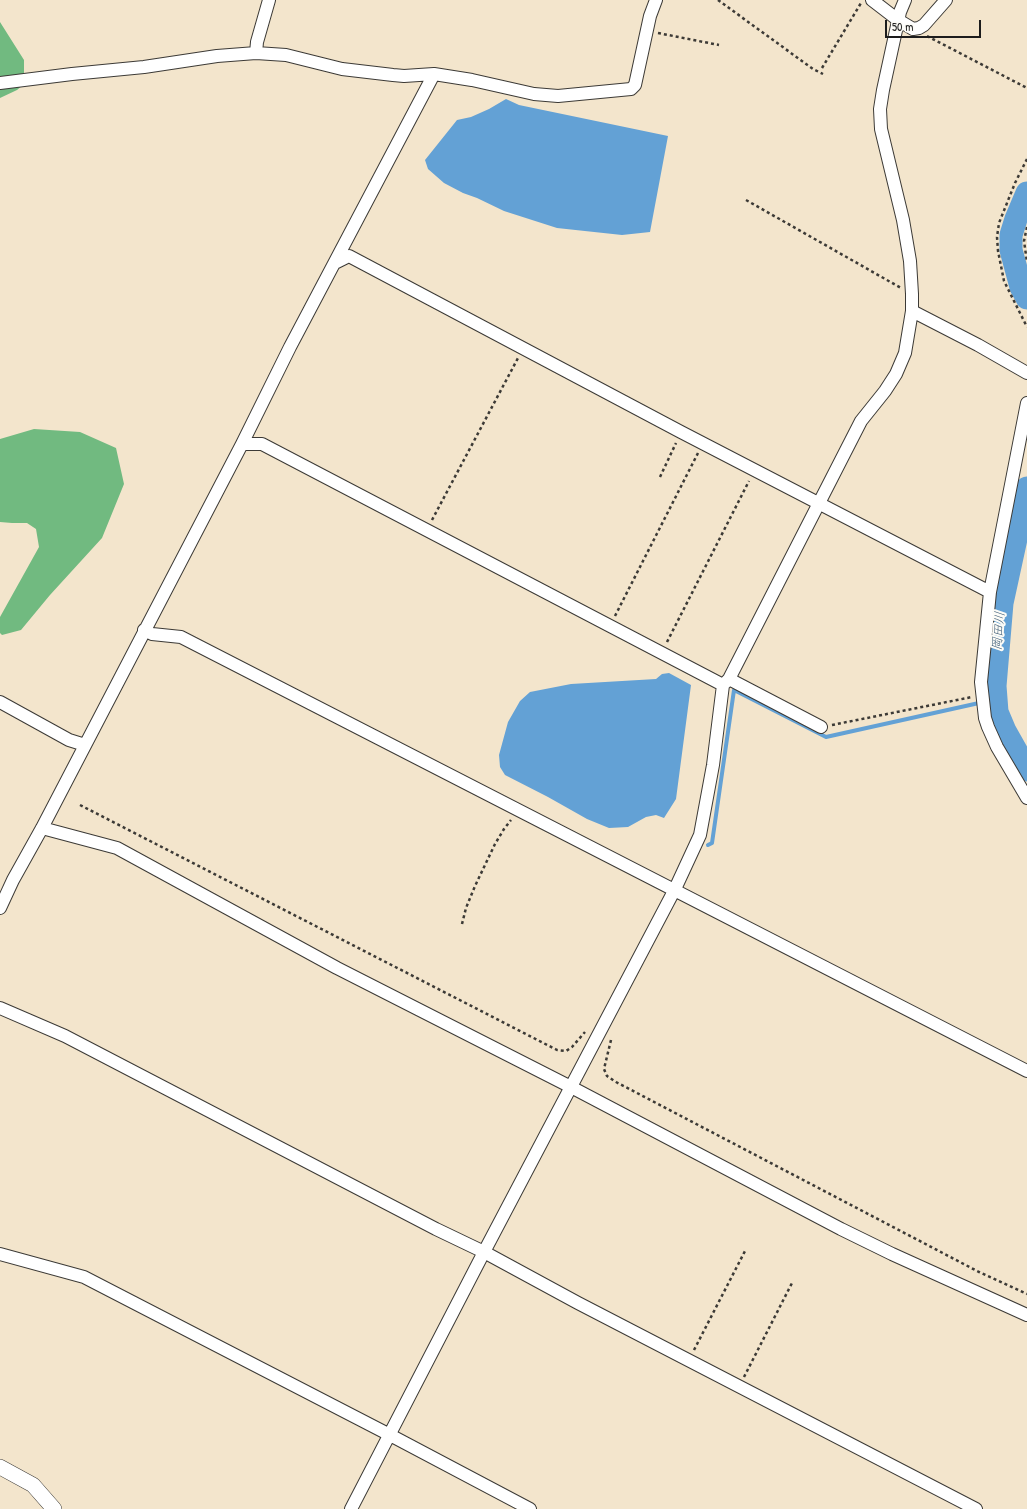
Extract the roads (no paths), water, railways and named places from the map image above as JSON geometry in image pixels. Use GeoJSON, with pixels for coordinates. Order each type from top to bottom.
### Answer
{"type":"FeatureCollection","features":[{"type":"Feature","properties":{"kind":"street"},"geometry":{"type":"LineString","coordinates":[[256,53],[257,42],[269,0]]}},
{"type":"Feature","properties":{"kind":"street"},"geometry":{"type":"LineString","coordinates":[[0,83],[144,67],[217,56],[256,53],[286,55],[326,66],[393,75],[404,76],[434,74],[472,80],[534,94],[558,96],[631,89],[635,85],[650,16],[656,0]]}},
{"type":"Feature","properties":{"kind":"street"},"geometry":{"type":"LineString","coordinates":[[872,0],[898,20],[914,29],[924,25],[946,0]]}},
{"type":"Feature","properties":{"kind":"street"},"geometry":{"type":"LineString","coordinates":[[351,1509],[675,889],[700,835],[726,682],[861,421],[885,391],[896,374],[905,353],[912,311],[910,261],[903,220],[882,129],[880,109],[898,20],[905,0]]}},
{"type":"Feature","properties":{"kind":"street"},"geometry":{"type":"LineString","coordinates":[[0,908],[13,880],[42,828],[242,444],[290,348],[434,74]]}},
{"type":"Feature","properties":{"kind":"street"},"geometry":{"type":"LineString","coordinates":[[335,263],[349,256],[680,432],[990,592]]}},
{"type":"Feature","properties":{"kind":"street"},"geometry":{"type":"LineString","coordinates":[[912,311],[978,345],[1027,373]]}},
{"type":"Feature","properties":{"kind":"street"},"geometry":{"type":"LineString","coordinates":[[1027,403],[990,592],[980,682],[985,718],[988,727],[997,747],[1027,798]]}},
{"type":"Feature","properties":{"kind":"street"},"geometry":{"type":"LineString","coordinates":[[242,444],[262,444],[661,653],[821,727]]}},
{"type":"Feature","properties":{"kind":"street"},"geometry":{"type":"LineString","coordinates":[[144,630],[152,634],[181,637],[675,889],[1027,1071]]}},
{"type":"Feature","properties":{"kind":"street"},"geometry":{"type":"LineString","coordinates":[[0,702],[69,740],[85,745]]}},
{"type":"Feature","properties":{"kind":"street"},"geometry":{"type":"LineString","coordinates":[[42,828],[117,848],[337,968],[571,1087],[841,1229],[1027,1315]]}},
{"type":"Feature","properties":{"kind":"street"},"geometry":{"type":"LineString","coordinates":[[0,1008],[65,1036],[422,1222],[484,1252],[976,1509]]}},
{"type":"Feature","properties":{"kind":"street"},"geometry":{"type":"LineString","coordinates":[[0,1254],[84,1277],[530,1509]]}},
{"type":"Feature","properties":{"kind":"street"},"geometry":{"type":"LineString","coordinates":[[0,1467],[33,1485],[54,1509]]}},
{"type":"Feature","properties":{"kind":"water"},"geometry":{"type":"Polygon","coordinates":[[[506,99],[519,105],[668,136],[650,232],[622,235],[557,228],[504,211],[463,193],[444,183],[428,169],[425,160],[457,120],[471,117],[506,99]]]}},
{"type":"Feature","properties":{"kind":"water"},"geometry":{"type":"Polygon","coordinates":[[[669,673],[691,685],[676,799],[664,818],[656,815],[646,817],[628,827],[609,828],[587,819],[505,775],[500,767],[499,755],[508,722],[520,701],[530,692],[571,684],[656,679],[662,674],[669,673]]]}},
{"type":"Feature","properties":{"kind":"waterway","name":"岡田川"},"geometry":{"type":"LineString","coordinates":[[1027,193],[1011,235],[1011,250],[1021,287],[1027,298]]}},
{"type":"Feature","properties":{"kind":"waterway","name":"岡田川"},"geometry":{"type":"LineString","coordinates":[[1027,488],[1002,603],[995,686],[997,712],[1005,731],[1027,770]]}},
{"type":"Feature","properties":{"kind":"waterway"},"geometry":{"type":"LineString","coordinates":[[708,845],[712,843],[734,690],[826,737],[979,703],[996,701]]}}]}
